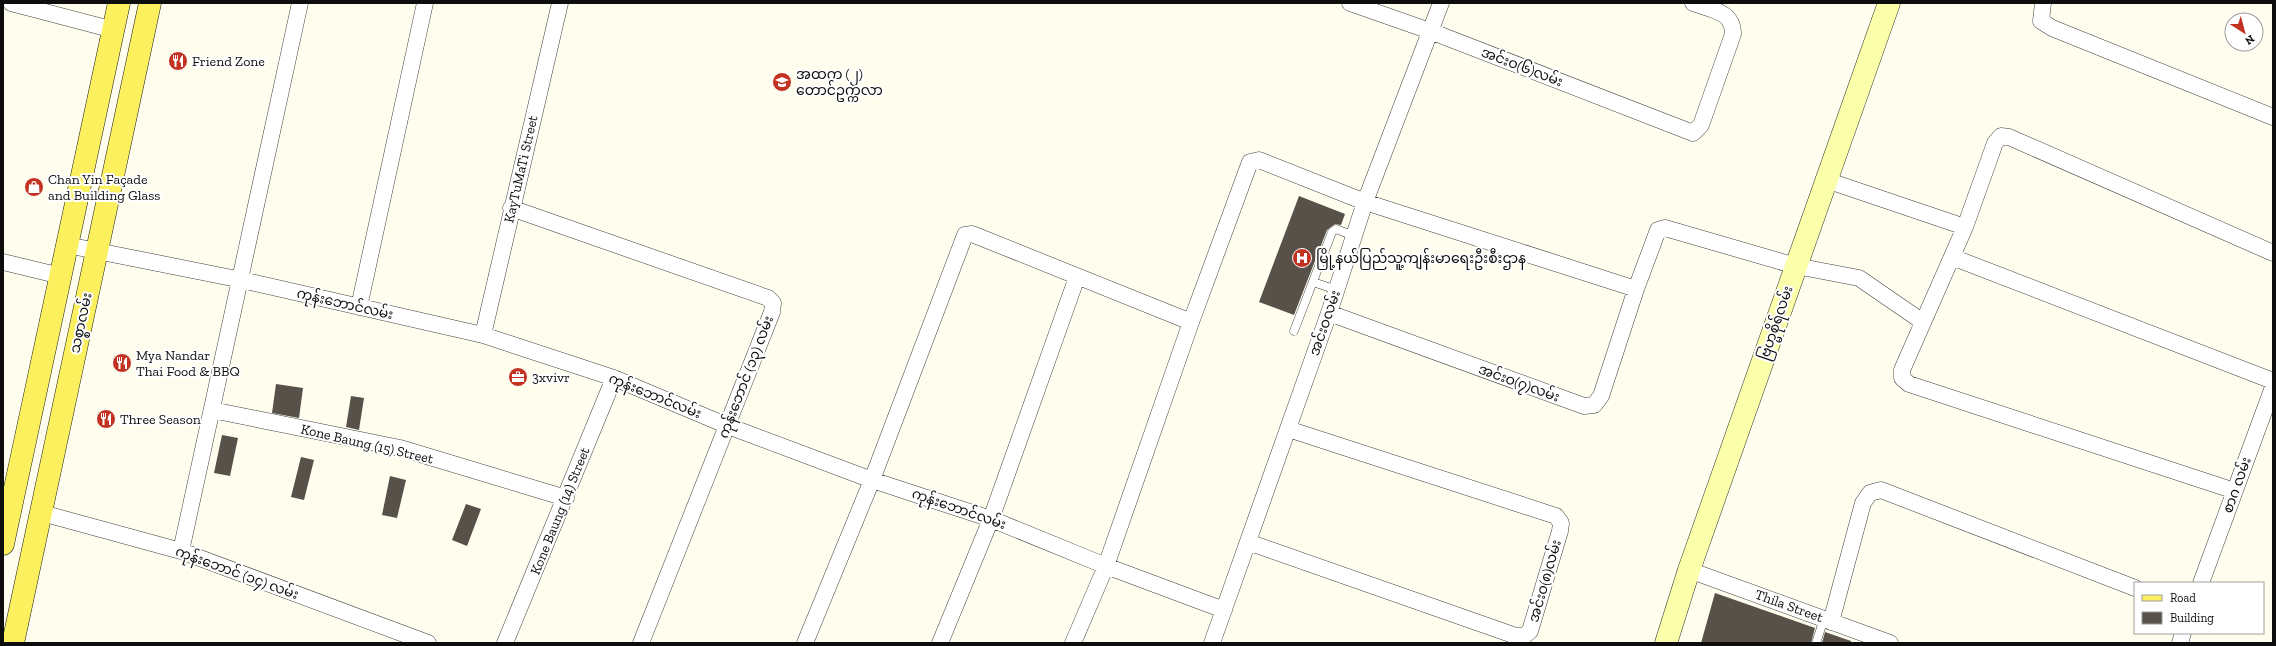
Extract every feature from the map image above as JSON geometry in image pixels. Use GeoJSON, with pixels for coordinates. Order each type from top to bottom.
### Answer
{"type":"FeatureCollection","features":[{"type":"Feature","properties":{"kind":"main road","name":"သစ္စာလမ်း"},"geometry":{"type":"LineString","coordinates":[[3,544],[119,3]]}},
{"type":"Feature","properties":{"kind":"main road","name":"သစ္စာလမ်း"},"geometry":{"type":"LineString","coordinates":[[12,641],[42,513],[96,252],[150,3]]}},
{"type":"Feature","properties":{"kind":"main road","name":"ဗြဟ္မစိုရ်လမ်း"},"geometry":{"type":"LineString","coordinates":[[1666,643],[1689,570],[1889,3]]}},
{"type":"Feature","properties":{"kind":"street"},"geometry":{"type":"LineString","coordinates":[[11,3],[114,30]]}},
{"type":"Feature","properties":{"kind":"street"},"geometry":{"type":"LineString","coordinates":[[181,552],[242,280],[300,3]]}},
{"type":"Feature","properties":{"kind":"street"},"geometry":{"type":"LineString","coordinates":[[359,307],[425,3]]}},
{"type":"Feature","properties":{"kind":"street","name":"KayTuMaTi Street"},"geometry":{"type":"LineString","coordinates":[[482,335],[560,3]]}},
{"type":"Feature","properties":{"kind":"street","name":"အင်းဝ(၆)လမ်း"},"geometry":{"type":"LineString","coordinates":[[1350,3],[1430,31],[1693,133],[1701,124],[1733,34],[1733,24],[1727,15],[1694,3]]}},
{"type":"Feature","properties":{"kind":"street","name":"အင်းဝလမ်း"},"geometry":{"type":"LineString","coordinates":[[1212,643],[1337,290],[1365,202],[1441,3]]}},
{"type":"Feature","properties":{"kind":"street"},"geometry":{"type":"LineString","coordinates":[[2043,3],[2040,21],[2052,28],[2273,117]]}},
{"type":"Feature","properties":{"kind":"street"},"geometry":{"type":"LineString","coordinates":[[2235,491],[1909,384],[1902,378],[1902,370],[1952,257],[1995,143],[2001,136],[2009,137],[2273,254]]}},
{"type":"Feature","properties":{"kind":"street"},"geometry":{"type":"LineString","coordinates":[[1073,643],[1106,566],[1191,322],[1250,162],[1259,160],[1365,202],[1636,289]]}},
{"type":"Feature","properties":{"kind":"street"},"geometry":{"type":"LineString","coordinates":[[1826,180],[1964,227]]}},
{"type":"Feature","properties":{"kind":"street","name":"ကုန်းဘောင် (၁၃) လမ်း"},"geometry":{"type":"LineString","coordinates":[[511,208],[768,298],[773,303],[772,312],[728,426],[641,643]]}},
{"type":"Feature","properties":{"kind":"street","name":"အင်းဝ(၇)လမ်း"},"geometry":{"type":"LineString","coordinates":[[1329,313],[1584,406],[1594,405],[1601,396],[1636,289],[1658,230],[1665,228],[1796,266]]}},
{"type":"Feature","properties":{"kind":"street"},"geometry":{"type":"LineString","coordinates":[[805,643],[872,480],[964,235],[972,234],[1191,322]]}},
{"type":"Feature","properties":{"kind":"street","name":"ကုန်းဘောင်လမ်း"},"geometry":{"type":"LineString","coordinates":[[67,245],[242,280],[482,335],[614,378],[728,426],[872,480],[990,519],[1106,566],[1224,610]]}},
{"type":"Feature","properties":{"kind":"street"},"geometry":{"type":"LineString","coordinates":[[1952,257],[2273,381]]}},
{"type":"Feature","properties":{"kind":"street"},"geometry":{"type":"LineString","coordinates":[[3,262],[61,276]]}},
{"type":"Feature","properties":{"kind":"street"},"geometry":{"type":"LineString","coordinates":[[1796,266],[1859,278],[1923,322]]}},
{"type":"Feature","properties":{"kind":"street"},"geometry":{"type":"LineString","coordinates":[[940,643],[990,519],[1077,277]]}},
{"type":"Feature","properties":{"kind":"street","name":"Kone Baung (14) Street"},"geometry":{"type":"LineString","coordinates":[[505,643],[566,498],[614,378]]}},
{"type":"Feature","properties":{"kind":"street","name":"စာဂ လမ်း"},"geometry":{"type":"LineString","coordinates":[[2201,582],[2273,386]]}},
{"type":"Feature","properties":{"kind":"street","name":"Kone Baung (15) Street"},"geometry":{"type":"LineString","coordinates":[[212,410],[400,448],[566,498]]}},
{"type":"Feature","properties":{"kind":"street","name":"အင်းဝ(၈)လမ်း"},"geometry":{"type":"LineString","coordinates":[[1248,542],[1516,636],[1524,636],[1530,631],[1560,531],[1561,523],[1556,516],[1288,429]]}},
{"type":"Feature","properties":{"kind":"street"},"geometry":{"type":"LineString","coordinates":[[1827,620],[1864,502],[1870,493],[1881,490],[2134,588]]}},
{"type":"Feature","properties":{"kind":"street","name":"ကုန်းဘောင် (၁၄) လမ်း"},"geometry":{"type":"LineString","coordinates":[[42,513],[181,552],[428,643]]}},
{"type":"Feature","properties":{"kind":"street","name":"Thila Street"},"geometry":{"type":"LineString","coordinates":[[1689,570],[1890,643]]}},
{"type":"Feature","properties":{"kind":"lane"},"geometry":{"type":"LineString","coordinates":[[1294,331],[1332,232],[1336,229],[1354,236]]}},
{"type":"Feature","properties":{"kind":"lane"},"geometry":{"type":"LineString","coordinates":[[1313,282],[1337,290]]}},
{"type":"Feature","properties":{"kind":"lane"},"geometry":{"type":"LineString","coordinates":[[1816,643],[1827,620]]}},
{"type":"Feature","properties":{"kind":"building","name":"မြို့နယ်ပြည်သူ့ကျန်းမာရေးဦးစီးဌာန"},"geometry":{"type":"Polygon","coordinates":[[[1299,196],[1345,214],[1341,225],[1335,224],[1327,230],[1294,315],[1259,302],[1299,196]]]}},
{"type":"Feature","properties":{"kind":"building"},"geometry":{"type":"Polygon","coordinates":[[[276,384],[303,388],[299,418],[272,413],[276,384]]]}},
{"type":"Feature","properties":{"kind":"building"},"geometry":{"type":"Polygon","coordinates":[[[351,396],[364,398],[359,430],[346,427],[351,396]]]}},
{"type":"Feature","properties":{"kind":"building"},"geometry":{"type":"Polygon","coordinates":[[[222,435],[238,438],[230,476],[214,473],[222,435]]]}},
{"type":"Feature","properties":{"kind":"building"},"geometry":{"type":"Polygon","coordinates":[[[301,457],[314,460],[304,500],[291,497],[301,457]]]}},
{"type":"Feature","properties":{"kind":"building"},"geometry":{"type":"Polygon","coordinates":[[[390,476],[406,480],[397,518],[382,515],[390,476]]]}},
{"type":"Feature","properties":{"kind":"building"},"geometry":{"type":"Polygon","coordinates":[[[466,504],[481,509],[467,546],[452,540],[466,504]]]}},
{"type":"Feature","properties":{"kind":"building"},"geometry":{"type":"Polygon","coordinates":[[[1715,593],[1815,628],[1811,643],[1701,643],[1715,593]]]}},
{"type":"Feature","properties":{"kind":"building"},"geometry":{"type":"Polygon","coordinates":[[[1825,632],[1851,641],[1851,643],[1822,643],[1825,632]]]}},
{"type":"Feature","properties":{"kind":"place","name":"Friend Zone"},"geometry":{"type":"Point","coordinates":[178,61]}},
{"type":"Feature","properties":{"kind":"place","name":"အထက (၂) တောင်ဥက္ကလာ"},"geometry":{"type":"Point","coordinates":[782,82]}},
{"type":"Feature","properties":{"kind":"place","name":"Chan Yin Façade and Building Glass"},"geometry":{"type":"Point","coordinates":[34,187]}},
{"type":"Feature","properties":{"kind":"place","name":"မြို့နယ်ပြည်သူ့ကျန်းမာရေးဦးစီးဌာန"},"geometry":{"type":"Point","coordinates":[1302,258]}},
{"type":"Feature","properties":{"kind":"place","name":"Mya Nandar Thai Food & BBQ"},"geometry":{"type":"Point","coordinates":[122,363]}},
{"type":"Feature","properties":{"kind":"place","name":"3xvivr"},"geometry":{"type":"Point","coordinates":[518,377]}},
{"type":"Feature","properties":{"kind":"place","name":"Three Season"},"geometry":{"type":"Point","coordinates":[106,419]}}]}
